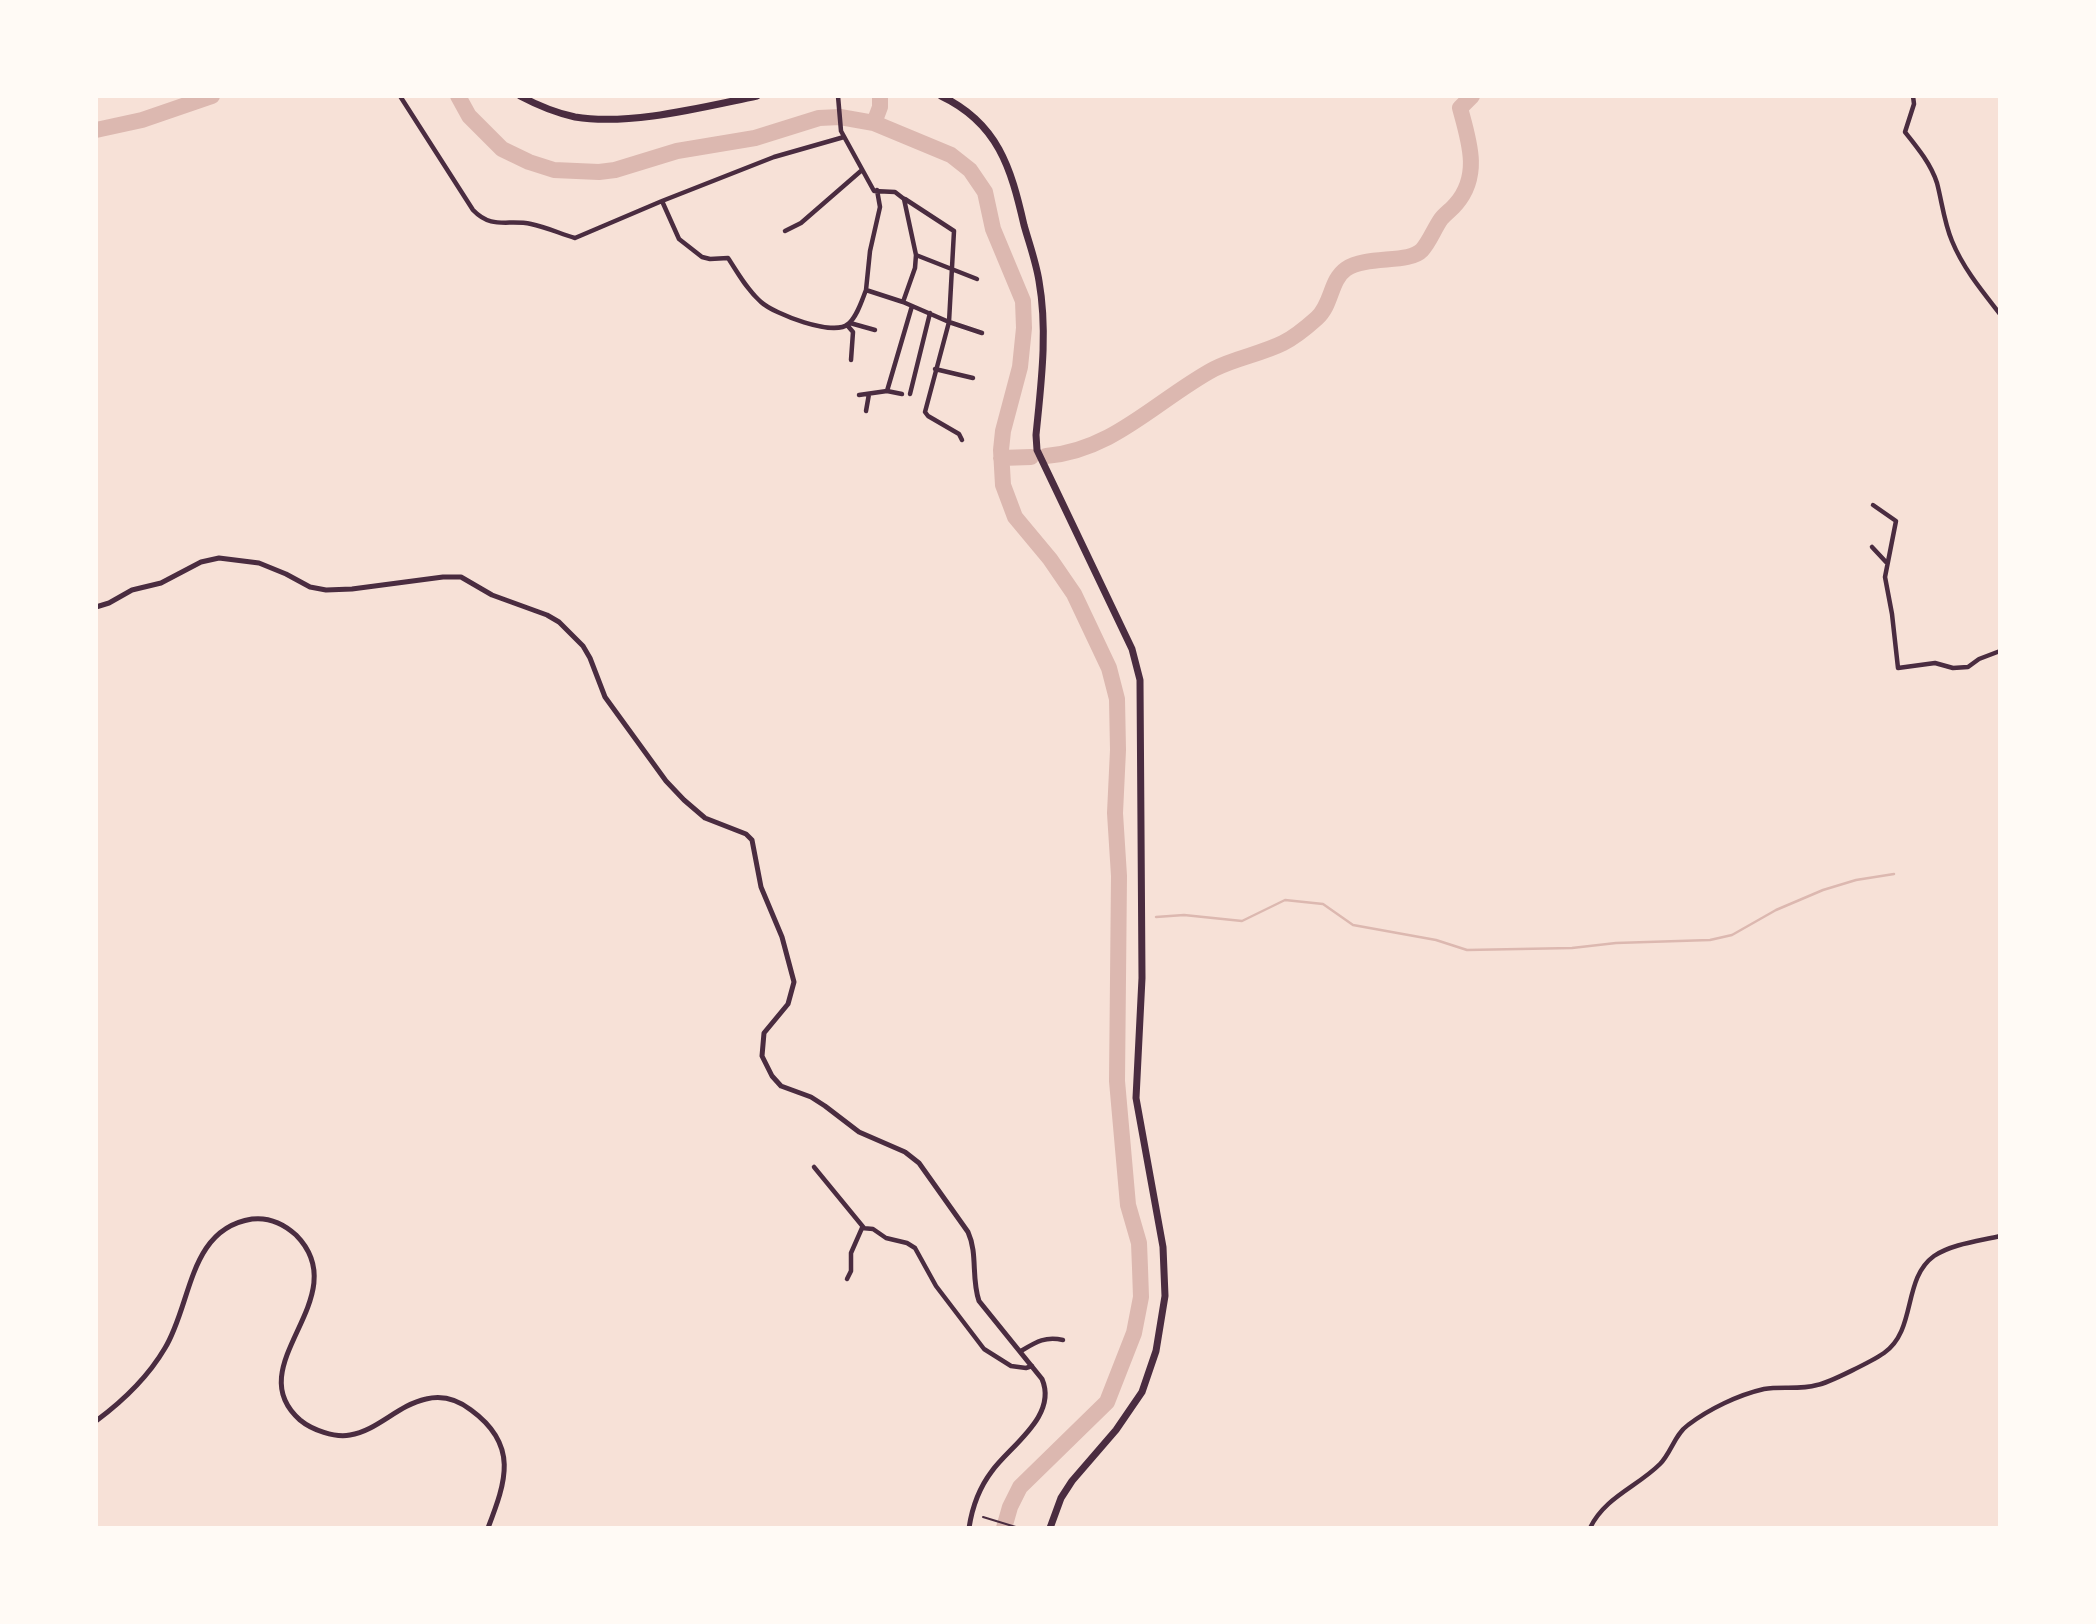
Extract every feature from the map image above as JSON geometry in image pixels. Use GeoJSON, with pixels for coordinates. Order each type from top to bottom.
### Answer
{"type":"FeatureCollection","features":[{"type":"Feature","properties":{"kind":"highway"},"geometry":{"type":"LineString","coordinates":[[520,96],[548,110],[573,117],[602,119],[636,118],[757,96]]}},
{"type":"Feature","properties":{"kind":"highway"},"geometry":{"type":"LineString","coordinates":[[941,96],[971,115],[984,127],[1010,169],[1041,297],[1044,347],[1037,450],[1132,649],[1140,680],[1142,978],[1136,1098],[1161,1236],[1166,1272],[1165,1296],[1156,1351],[1142,1392],[1116,1430],[1072,1481],[1058,1506],[1051,1528]]}},
{"type":"Feature","properties":{"kind":"street"},"geometry":{"type":"LineString","coordinates":[[401,96],[483,220],[531,224],[575,238],[774,157],[843,134]]}},
{"type":"Feature","properties":{"kind":"street"},"geometry":{"type":"LineString","coordinates":[[838,96],[843,134],[874,191],[895,192],[954,231],[949,322],[925,412],[959,434],[962,440]]}},
{"type":"Feature","properties":{"kind":"street"},"geometry":{"type":"LineString","coordinates":[[1913,96],[1914,104],[1905,132],[1921,153],[1936,182],[1952,242],[1972,279],[2000,313]]}},
{"type":"Feature","properties":{"kind":"street"},"geometry":{"type":"LineString","coordinates":[[785,231],[801,223],[862,170]]}},
{"type":"Feature","properties":{"kind":"street"},"geometry":{"type":"LineString","coordinates":[[662,201],[679,239],[710,260],[727,258],[749,290],[763,304],[784,316],[824,327],[841,328],[849,324],[866,290],[870,251],[880,206],[877,190]]}},
{"type":"Feature","properties":{"kind":"street"},"geometry":{"type":"LineString","coordinates":[[903,302],[915,268],[916,255],[904,199]]}},
{"type":"Feature","properties":{"kind":"street"},"geometry":{"type":"LineString","coordinates":[[916,255],[977,279]]}},
{"type":"Feature","properties":{"kind":"street"},"geometry":{"type":"LineString","coordinates":[[866,290],[982,333]]}},
{"type":"Feature","properties":{"kind":"street"},"geometry":{"type":"LineString","coordinates":[[887,391],[912,306]]}},
{"type":"Feature","properties":{"kind":"street"},"geometry":{"type":"LineString","coordinates":[[909,394],[930,313]]}},
{"type":"Feature","properties":{"kind":"street"},"geometry":{"type":"LineString","coordinates":[[849,324],[876,330]]}},
{"type":"Feature","properties":{"kind":"street"},"geometry":{"type":"LineString","coordinates":[[849,324],[853,332],[851,360]]}},
{"type":"Feature","properties":{"kind":"street"},"geometry":{"type":"LineString","coordinates":[[935,369],[973,379]]}},
{"type":"Feature","properties":{"kind":"street"},"geometry":{"type":"LineString","coordinates":[[859,395],[887,391],[902,394]]}},
{"type":"Feature","properties":{"kind":"street"},"geometry":{"type":"LineString","coordinates":[[866,411],[869,394]]}},
{"type":"Feature","properties":{"kind":"street"},"geometry":{"type":"LineString","coordinates":[[1873,505],[1896,521],[1885,577],[1898,668],[1935,663],[1953,668],[1968,667],[1979,659],[2000,651]]}},
{"type":"Feature","properties":{"kind":"street"},"geometry":{"type":"LineString","coordinates":[[1872,547],[1887,562]]}},
{"type":"Feature","properties":{"kind":"street"},"geometry":{"type":"LineString","coordinates":[[96,607],[132,590],[161,583],[201,562],[219,558],[258,563],[310,587],[326,590],[461,577],[492,595],[540,612],[559,622],[583,646],[605,697],[675,790],[693,810],[705,818],[746,834],[752,840],[761,887],[782,937],[794,982],[788,1004],[764,1033],[762,1056],[772,1076],[781,1086],[811,1097],[859,1132],[905,1152],[919,1163],[968,1232],[972,1242],[979,1301],[1033,1365],[1045,1385],[1042,1412],[987,1478],[974,1507],[969,1528]]}},
{"type":"Feature","properties":{"kind":"street"},"geometry":{"type":"LineString","coordinates":[[814,1167],[864,1228],[873,1229],[886,1238],[907,1243],[915,1248],[936,1286],[984,1349],[1011,1366],[1026,1368],[1033,1365]]}},
{"type":"Feature","properties":{"kind":"street"},"geometry":{"type":"LineString","coordinates":[[96,1421],[128,1395],[166,1347],[199,1259],[212,1240],[239,1223],[266,1219],[286,1227],[299,1239],[306,1249],[313,1269],[312,1299],[283,1367],[283,1393],[289,1407],[306,1424],[345,1436],[362,1433],[407,1406],[428,1398],[452,1399],[460,1403],[485,1421],[504,1455],[503,1486],[488,1528]]}},
{"type":"Feature","properties":{"kind":"street"},"geometry":{"type":"LineString","coordinates":[[847,1279],[851,1271],[853,1246],[864,1228]]}},
{"type":"Feature","properties":{"kind":"street"},"geometry":{"type":"LineString","coordinates":[[1590,1528],[1596,1516],[1618,1495],[1660,1464],[1686,1426],[1735,1398],[1765,1389],[1818,1385],[1884,1353],[1895,1342],[1904,1325],[1920,1270],[1928,1261],[1947,1250],[2000,1236]]}},
{"type":"Feature","properties":{"kind":"street"},"geometry":{"type":"LineString","coordinates":[[1021,1350],[1040,1340],[1063,1340]]}},
{"type":"Feature","properties":{"kind":"path"},"geometry":{"type":"LineString","coordinates":[[983,1517],[1019,1528]]}},
{"type":"Feature","properties":{"kind":"waterway"},"geometry":{"type":"LineString","coordinates":[[96,130],[142,120],[212,96]]}},
{"type":"Feature","properties":{"kind":"waterway"},"geometry":{"type":"LineString","coordinates":[[458,96],[469,116],[502,149],[554,170],[615,170],[677,151],[755,138],[819,118],[840,117],[874,123],[951,155],[970,170],[985,192],[993,229],[1023,301],[1024,328],[1020,367],[1003,431],[1003,485],[1015,517],[1050,559],[1074,594],[1109,668],[1117,699],[1117,1081],[1128,1205],[1139,1243],[1141,1297],[1134,1333],[1107,1402],[1020,1487],[1004,1528]]}},
{"type":"Feature","properties":{"kind":"waterway"},"geometry":{"type":"LineString","coordinates":[[874,123],[880,107],[880,96]]}},
{"type":"Feature","properties":{"kind":"waterway"},"geometry":{"type":"LineString","coordinates":[[1046,456],[1093,445],[1134,422],[1214,369],[1292,338],[1322,313],[1337,279],[1346,269],[1365,262],[1408,257],[1422,250],[1441,219],[1464,193],[1468,181],[1471,157],[1460,108],[1472,96]]}},
{"type":"Feature","properties":{"kind":"waterway"},"geometry":{"type":"LineString","coordinates":[[1001,458],[1031,457]]}},
{"type":"Feature","properties":{"kind":"waterway"},"geometry":{"type":"LineString","coordinates":[[1156,917],[1184,915],[1242,921],[1285,900],[1323,904],[1353,925],[1436,940],[1467,950],[1572,948],[1616,943],[1710,940],[1732,935],[1776,910],[1823,890],[1856,880],[1894,874]]}}]}
